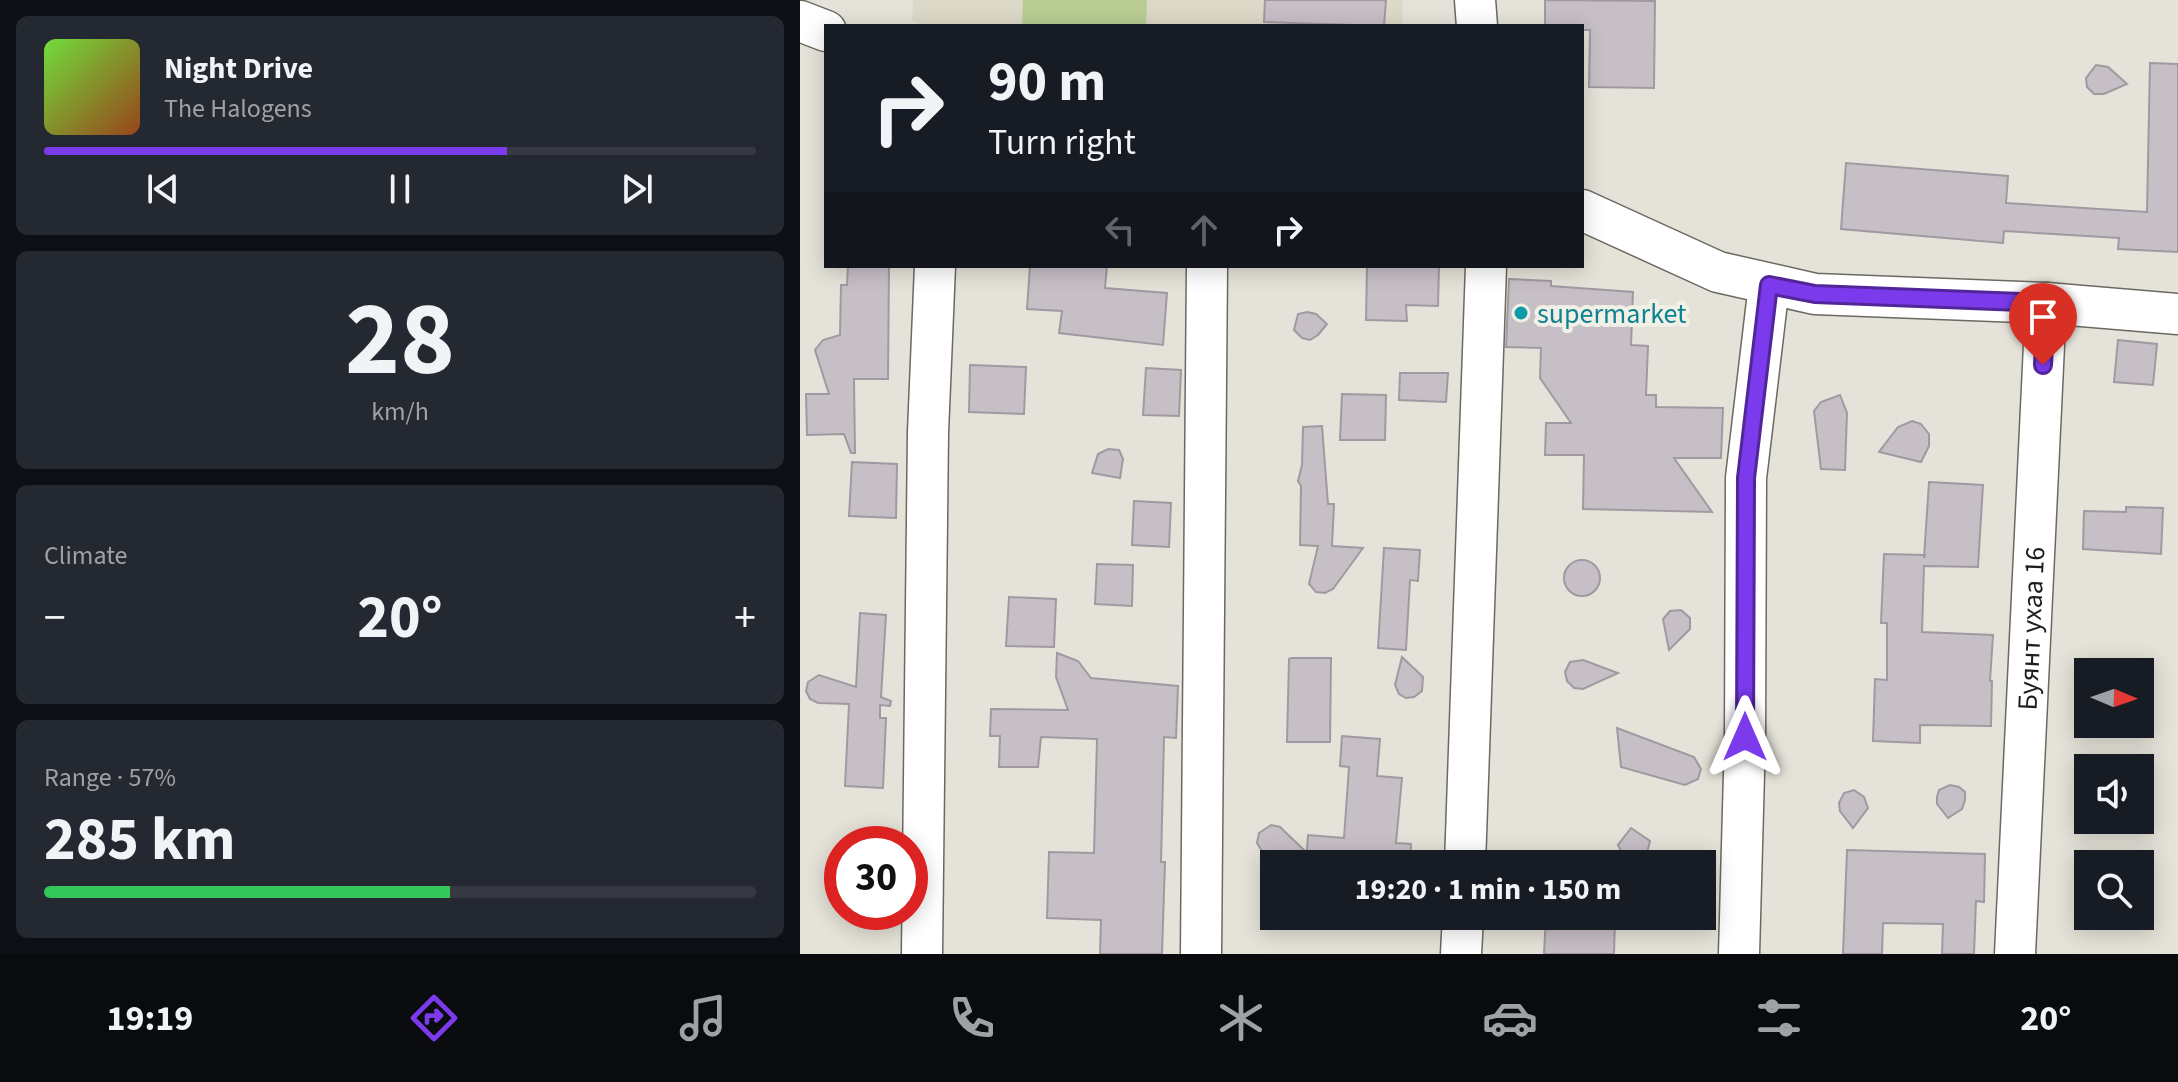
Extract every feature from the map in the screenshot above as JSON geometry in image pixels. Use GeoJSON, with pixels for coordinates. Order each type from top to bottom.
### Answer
{"type":"FeatureCollection","features":[{"type":"Feature","properties":{"kind":"street"},"geometry":{"type":"LineString","coordinates":[[1475,0],[1477,24]]}},
{"type":"Feature","properties":{"kind":"street"},"geometry":{"type":"LineString","coordinates":[[800,21],[824,30]]}},
{"type":"Feature","properties":{"kind":"street"},"geometry":{"type":"LineString","coordinates":[[1584,211],[1718,272],[1815,294],[2046,303],[2178,314]]}},
{"type":"Feature","properties":{"kind":"street"},"geometry":{"type":"LineString","coordinates":[[922,954],[928,432],[935,268]]}},
{"type":"Feature","properties":{"kind":"street"},"geometry":{"type":"LineString","coordinates":[[1201,954],[1207,268]]}},
{"type":"Feature","properties":{"kind":"street"},"geometry":{"type":"LineString","coordinates":[[1465,850],[1486,268]]}},
{"type":"Feature","properties":{"kind":"street"},"geometry":{"type":"LineString","coordinates":[[1739,954],[1745,737],[1746,478],[1769,285]]}},
{"type":"Feature","properties":{"kind":"street","name":"Буянт ухаа 16"},"geometry":{"type":"LineString","coordinates":[[2015,954],[2046,303]]}},
{"type":"Feature","properties":{"kind":"street"},"geometry":{"type":"LineString","coordinates":[[1461,954],[1462,930]]}},
{"type":"Feature","properties":{"kind":"shaded area"},"geometry":{"type":"Polygon","coordinates":[[[913,0],[1403,0],[1402,24],[922,24],[912,21],[913,0]]]}},
{"type":"Feature","properties":{"kind":"green space"},"geometry":{"type":"Polygon","coordinates":[[[1023,0],[1147,0],[1146,24],[1022,24],[1023,0]]]}},
{"type":"Feature","properties":{"kind":"building"},"geometry":{"type":"Polygon","coordinates":[[[1265,0],[1386,0],[1384,24],[1264,22],[1265,0]]]}},
{"type":"Feature","properties":{"kind":"building"},"geometry":{"type":"Polygon","coordinates":[[[1545,0],[1655,1],[1654,88],[1589,87],[1590,30],[1584,30],[1584,24],[1545,24],[1545,0]]]}},
{"type":"Feature","properties":{"kind":"building"},"geometry":{"type":"Polygon","coordinates":[[[2150,63],[2178,64],[2178,252],[2118,249],[2119,238],[2004,231],[2003,243],[1841,229],[1846,163],[2008,176],[2006,203],[2147,212],[2150,63]]]}},
{"type":"Feature","properties":{"kind":"building"},"geometry":{"type":"Polygon","coordinates":[[[2096,65],[2108,67],[2127,84],[2104,94],[2094,94],[2087,87],[2086,78],[2096,65]]]}},
{"type":"Feature","properties":{"kind":"building"},"geometry":{"type":"Polygon","coordinates":[[[848,268],[889,268],[888,379],[854,379],[855,453],[851,453],[844,434],[807,435],[806,394],[829,394],[815,350],[823,340],[840,335],[841,285],[847,285],[848,268]]]}},
{"type":"Feature","properties":{"kind":"building"},"geometry":{"type":"Polygon","coordinates":[[[1030,268],[1107,268],[1105,288],[1167,293],[1163,345],[1059,333],[1062,311],[1027,309],[1030,268]]]}},
{"type":"Feature","properties":{"kind":"building"},"geometry":{"type":"Polygon","coordinates":[[[1367,268],[1439,268],[1438,306],[1406,305],[1407,321],[1366,320],[1367,268]]]}},
{"type":"Feature","properties":{"kind":"building"},"geometry":{"type":"Polygon","coordinates":[[[1509,279],[1551,281],[1551,286],[1633,292],[1631,345],[1648,346],[1646,395],[1656,395],[1656,407],[1723,408],[1721,458],[1674,458],[1712,512],[1583,509],[1584,455],[1545,455],[1546,423],[1571,423],[1540,378],[1541,348],[1506,347],[1509,279]]]}},
{"type":"Feature","properties":{"kind":"building"},"geometry":{"type":"Polygon","coordinates":[[[1298,314],[1316,314],[1327,324],[1310,340],[1302,338],[1294,330],[1298,314]]]}},
{"type":"Feature","properties":{"kind":"building"},"geometry":{"type":"Polygon","coordinates":[[[2118,340],[2157,344],[2153,385],[2114,382],[2118,340]]]}},
{"type":"Feature","properties":{"kind":"building"},"geometry":{"type":"Polygon","coordinates":[[[970,365],[1026,367],[1024,414],[969,412],[970,365]]]}},
{"type":"Feature","properties":{"kind":"building"},"geometry":{"type":"Polygon","coordinates":[[[1146,368],[1181,370],[1179,416],[1143,415],[1146,368]]]}},
{"type":"Feature","properties":{"kind":"building"},"geometry":{"type":"Polygon","coordinates":[[[1400,373],[1448,373],[1446,402],[1399,400],[1400,373]]]}},
{"type":"Feature","properties":{"kind":"building"},"geometry":{"type":"Polygon","coordinates":[[[1342,394],[1386,395],[1385,440],[1340,440],[1342,394]]]}},
{"type":"Feature","properties":{"kind":"building"},"geometry":{"type":"Polygon","coordinates":[[[1840,395],[1847,413],[1845,470],[1821,469],[1814,411],[1821,402],[1840,395]]]}},
{"type":"Feature","properties":{"kind":"building"},"geometry":{"type":"Polygon","coordinates":[[[1912,421],[1921,424],[1929,434],[1929,446],[1921,462],[1879,452],[1898,427],[1912,421]]]}},
{"type":"Feature","properties":{"kind":"building"},"geometry":{"type":"Polygon","coordinates":[[[1322,426],[1328,504],[1334,504],[1332,546],[1363,548],[1333,589],[1325,593],[1316,592],[1309,584],[1318,546],[1300,545],[1301,486],[1298,481],[1302,465],[1303,427],[1322,426]]]}},
{"type":"Feature","properties":{"kind":"building"},"geometry":{"type":"Polygon","coordinates":[[[1108,449],[1119,450],[1123,459],[1120,478],[1092,473],[1098,454],[1108,449]]]}},
{"type":"Feature","properties":{"kind":"building"},"geometry":{"type":"Polygon","coordinates":[[[852,462],[897,464],[896,518],[849,516],[852,462]]]}},
{"type":"Feature","properties":{"kind":"building"},"geometry":{"type":"Polygon","coordinates":[[[1929,482],[1983,485],[1978,567],[1924,566],[1922,632],[1993,635],[1991,726],[1920,725],[1920,743],[1873,741],[1875,679],[1887,680],[1887,623],[1881,623],[1884,554],[1924,555],[1929,482]]]}},
{"type":"Feature","properties":{"kind":"building"},"geometry":{"type":"Polygon","coordinates":[[[1134,501],[1171,503],[1169,547],[1132,545],[1134,501]]]}},
{"type":"Feature","properties":{"kind":"building"},"geometry":{"type":"Polygon","coordinates":[[[2126,507],[2163,508],[2161,554],[2083,549],[2084,511],[2126,512],[2126,507]]]}},
{"type":"Feature","properties":{"kind":"building"},"geometry":{"type":"Polygon","coordinates":[[[1384,548],[1420,550],[1418,581],[1410,580],[1406,650],[1378,648],[1384,548]]]}},
{"type":"Feature","properties":{"kind":"building"},"geometry":{"type":"Polygon","coordinates":[[[1582,560],[1595,565],[1600,578],[1595,591],[1582,596],[1569,591],[1564,578],[1569,565],[1582,560]]]}},
{"type":"Feature","properties":{"kind":"building"},"geometry":{"type":"Polygon","coordinates":[[[1097,564],[1133,565],[1132,606],[1095,604],[1097,564]]]}},
{"type":"Feature","properties":{"kind":"building"},"geometry":{"type":"Polygon","coordinates":[[[1009,597],[1056,599],[1054,647],[1006,646],[1009,597]]]}},
{"type":"Feature","properties":{"kind":"building"},"geometry":{"type":"Polygon","coordinates":[[[1681,610],[1690,618],[1690,629],[1669,650],[1663,619],[1670,611],[1681,610]]]}},
{"type":"Feature","properties":{"kind":"building"},"geometry":{"type":"Polygon","coordinates":[[[860,613],[886,615],[881,697],[891,701],[890,706],[880,705],[880,718],[886,718],[883,788],[845,786],[849,704],[818,703],[810,699],[806,691],[808,682],[819,675],[856,687],[860,613]]]}},
{"type":"Feature","properties":{"kind":"building"},"geometry":{"type":"Polygon","coordinates":[[[1057,653],[1078,661],[1091,678],[1178,686],[1176,738],[1164,737],[1162,954],[1100,954],[1101,920],[1047,918],[1049,852],[1094,853],[1097,739],[1041,737],[1038,767],[999,767],[1000,736],[990,736],[991,709],[1068,710],[1056,677],[1057,653]]]}},
{"type":"Feature","properties":{"kind":"building"},"geometry":{"type":"Polygon","coordinates":[[[1402,657],[1423,677],[1422,691],[1414,697],[1406,698],[1399,694],[1395,685],[1402,657]]]}},
{"type":"Feature","properties":{"kind":"building"},"geometry":{"type":"Polygon","coordinates":[[[1291,658],[1331,658],[1330,742],[1287,742],[1291,658]]]}},
{"type":"Feature","properties":{"kind":"building"},"geometry":{"type":"Polygon","coordinates":[[[1583,660],[1618,673],[1583,689],[1574,688],[1567,681],[1565,672],[1570,662],[1583,660]]]}},
{"type":"Feature","properties":{"kind":"building"},"geometry":{"type":"Polygon","coordinates":[[[1617,728],[1694,757],[1701,769],[1698,779],[1685,785],[1621,767],[1617,728]]]}},
{"type":"Feature","properties":{"kind":"building"},"geometry":{"type":"Polygon","coordinates":[[[1342,736],[1380,739],[1377,776],[1402,778],[1396,843],[1411,844],[1411,850],[1307,850],[1308,835],[1344,838],[1349,767],[1340,766],[1342,736]]]}},
{"type":"Feature","properties":{"kind":"building"},"geometry":{"type":"Polygon","coordinates":[[[1950,785],[1965,792],[1965,800],[1962,809],[1948,818],[1937,804],[1937,797],[1939,790],[1950,785]]]}},
{"type":"Feature","properties":{"kind":"building"},"geometry":{"type":"Polygon","coordinates":[[[1854,790],[1864,797],[1868,808],[1853,828],[1840,811],[1839,803],[1844,793],[1854,790]]]}},
{"type":"Feature","properties":{"kind":"building"},"geometry":{"type":"Polygon","coordinates":[[[1271,825],[1280,827],[1304,850],[1261,850],[1257,843],[1259,833],[1271,825]]]}},
{"type":"Feature","properties":{"kind":"building"},"geometry":{"type":"Polygon","coordinates":[[[1631,828],[1650,841],[1648,850],[1620,850],[1618,845],[1631,828]]]}},
{"type":"Feature","properties":{"kind":"building"},"geometry":{"type":"Polygon","coordinates":[[[1847,850],[1985,854],[1984,902],[1976,901],[1974,954],[1942,954],[1943,924],[1883,923],[1882,954],[1843,954],[1847,850]]]}},
{"type":"Feature","properties":{"kind":"building"},"geometry":{"type":"Polygon","coordinates":[[[1545,930],[1615,930],[1614,954],[1544,954],[1545,930]]]}},
{"type":"Feature","properties":{"kind":"place","name":"supermarket"},"geometry":{"type":"Point","coordinates":[1521,313]}},
{"type":"Feature","properties":{"kind":"route"},"geometry":{"type":"LineString","coordinates":[[1745,737],[1746,478],[1769,285],[1815,294],[2046,303],[2043,365]]}}]}
